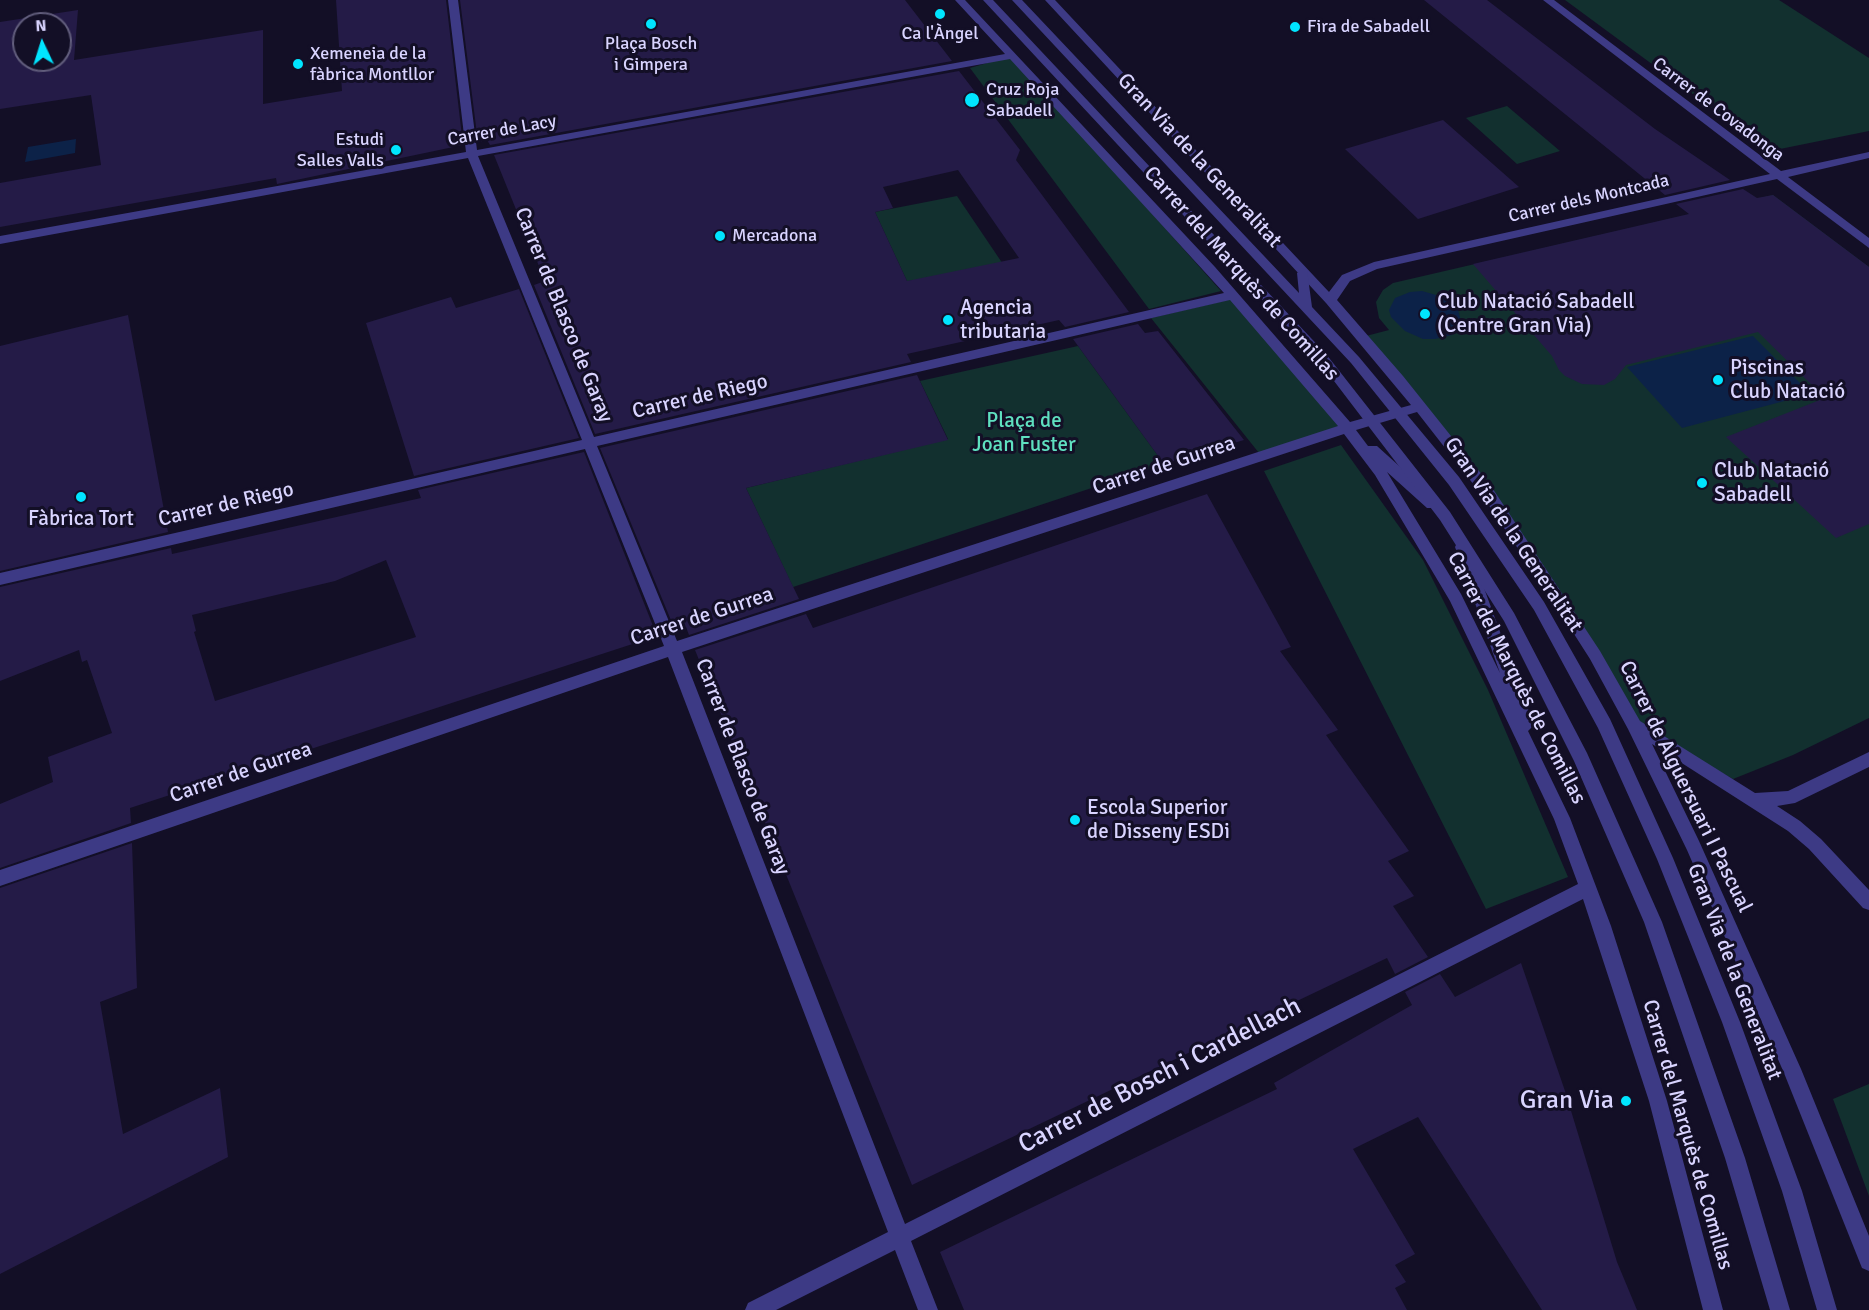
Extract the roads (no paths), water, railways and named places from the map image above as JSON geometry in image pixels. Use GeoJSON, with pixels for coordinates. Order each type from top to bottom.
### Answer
{"type":"FeatureCollection","features":[{"type":"Feature","properties":{"kind":"street","name":"Carrer de Blasco de Garay"},"geometry":{"type":"LineString","coordinates":[[453,0],[472,154],[673,649],[928,1310]]}},
{"type":"Feature","properties":{"kind":"street","name":"Carrer del Marquès de Comillas"},"geometry":{"type":"LineString","coordinates":[[960,0],[1233,295],[1347,428],[1380,471],[1456,598],[1555,805],[1588,888],[1659,1101],[1713,1310]]}},
{"type":"Feature","properties":{"kind":"street"},"geometry":{"type":"LineString","coordinates":[[988,0],[1322,357],[1445,516],[1509,617],[1581,758],[1653,922],[1735,1158],[1780,1310]]}},
{"type":"Feature","properties":{"kind":"street","name":"Gran Via de la Generalitat"},"geometry":{"type":"LineString","coordinates":[[1017,0],[1306,308],[1400,413],[1454,481],[1539,606],[1604,724],[1665,858],[1731,1022],[1792,1191],[1827,1310]]}},
{"type":"Feature","properties":{"kind":"street","name":"Carrer de Alguersuari I Pascual"},"geometry":{"type":"LineString","coordinates":[[1050,0],[1330,300],[1420,407],[1486,490],[1518,535],[1595,656],[1634,724],[1693,846],[1787,1058],[1869,1261]]}},
{"type":"Feature","properties":{"kind":"street","name":"Carrer de Covadonga"},"geometry":{"type":"LineString","coordinates":[[1548,0],[1869,244]]}},
{"type":"Feature","properties":{"kind":"street","name":"Carrer de Lacy"},"geometry":{"type":"LineString","coordinates":[[0,240],[1011,56]]}},
{"type":"Feature","properties":{"kind":"street","name":"Carrer dels Montcada"},"geometry":{"type":"LineString","coordinates":[[1330,300],[1346,278],[1374,266],[1869,155]]}},
{"type":"Feature","properties":{"kind":"street"},"geometry":{"type":"LineString","coordinates":[[1303,273],[1306,308]]}},
{"type":"Feature","properties":{"kind":"street","name":"Carrer de Riego"},"geometry":{"type":"LineString","coordinates":[[0,579],[1233,295]]}},
{"type":"Feature","properties":{"kind":"street","name":"Carrer de Gurrea"},"geometry":{"type":"LineString","coordinates":[[0,878],[673,649],[1347,428],[1420,407]]}},
{"type":"Feature","properties":{"kind":"street"},"geometry":{"type":"LineString","coordinates":[[1347,428],[1445,516]]}},
{"type":"Feature","properties":{"kind":"street"},"geometry":{"type":"LineString","coordinates":[[1458,536],[1555,805]]}},
{"type":"Feature","properties":{"kind":"street"},"geometry":{"type":"LineString","coordinates":[[1634,724],[1675,752],[1755,800],[1815,844],[1869,902]]}},
{"type":"Feature","properties":{"kind":"street"},"geometry":{"type":"LineString","coordinates":[[1755,800],[1789,798],[1869,759]]}},
{"type":"Feature","properties":{"kind":"street","name":"Carrer de Bosch i Cardellach"},"geometry":{"type":"LineString","coordinates":[[755,1310],[1588,888]]}},
{"type":"Feature","properties":{"kind":"water"},"geometry":{"type":"Polygon","coordinates":[[[76,139],[75,153],[25,162],[28,147],[76,139]]]}},
{"type":"Feature","properties":{"kind":"water","name":"Club Natació Sabadell (Centre Gran Via)"},"geometry":{"type":"Polygon","coordinates":[[[1422,291],[1443,297],[1458,310],[1461,321],[1458,330],[1452,335],[1423,339],[1405,331],[1391,317],[1389,310],[1395,298],[1410,292],[1422,291]]]}},
{"type":"Feature","properties":{"kind":"water","name":"Piscinas Club Natació"},"geometry":{"type":"Polygon","coordinates":[[[1753,336],[1811,394],[1682,428],[1627,367],[1753,336]]]}},
{"type":"Feature","properties":{"kind":"place","name":"Ca l'Àngel"},"geometry":{"type":"Point","coordinates":[940,14]}},
{"type":"Feature","properties":{"kind":"place","name":"Plaça Bosch i Gimpera"},"geometry":{"type":"Point","coordinates":[651,24]}},
{"type":"Feature","properties":{"kind":"place","name":"Fira de Sabadell"},"geometry":{"type":"Point","coordinates":[1295,27]}},
{"type":"Feature","properties":{"kind":"place","name":"Xemeneia de la fàbrica Montllor"},"geometry":{"type":"Point","coordinates":[298,64]}},
{"type":"Feature","properties":{"kind":"place","name":"Cruz Roja Sabadell"},"geometry":{"type":"Point","coordinates":[972,100]}},
{"type":"Feature","properties":{"kind":"place","name":"Estudi Salles Valls"},"geometry":{"type":"Point","coordinates":[396,150]}},
{"type":"Feature","properties":{"kind":"place","name":"Mercadona"},"geometry":{"type":"Point","coordinates":[720,236]}},
{"type":"Feature","properties":{"kind":"place","name":"Club Natació Sabadell (Centre Gran Via)"},"geometry":{"type":"Point","coordinates":[1425,314]}},
{"type":"Feature","properties":{"kind":"place","name":"Agencia tributaria"},"geometry":{"type":"Point","coordinates":[948,320]}},
{"type":"Feature","properties":{"kind":"place","name":"Piscinas Club Natació"},"geometry":{"type":"Point","coordinates":[1718,380]}},
{"type":"Feature","properties":{"kind":"place","name":"Club Natació Sabadell"},"geometry":{"type":"Point","coordinates":[1702,483]}},
{"type":"Feature","properties":{"kind":"place","name":"Fàbrica Tort"},"geometry":{"type":"Point","coordinates":[81,497]}},
{"type":"Feature","properties":{"kind":"place","name":"Escola Superior de Disseny ESDi"},"geometry":{"type":"Point","coordinates":[1075,820]}},
{"type":"Feature","properties":{"kind":"place","name":"Gran Via"},"geometry":{"type":"Point","coordinates":[1626,1101]}},
{"type":"Feature","properties":{"kind":"park label","name":"Plaça de Joan Fuster"},"geometry":{"type":"Point","coordinates":[1024,433]}}]}
